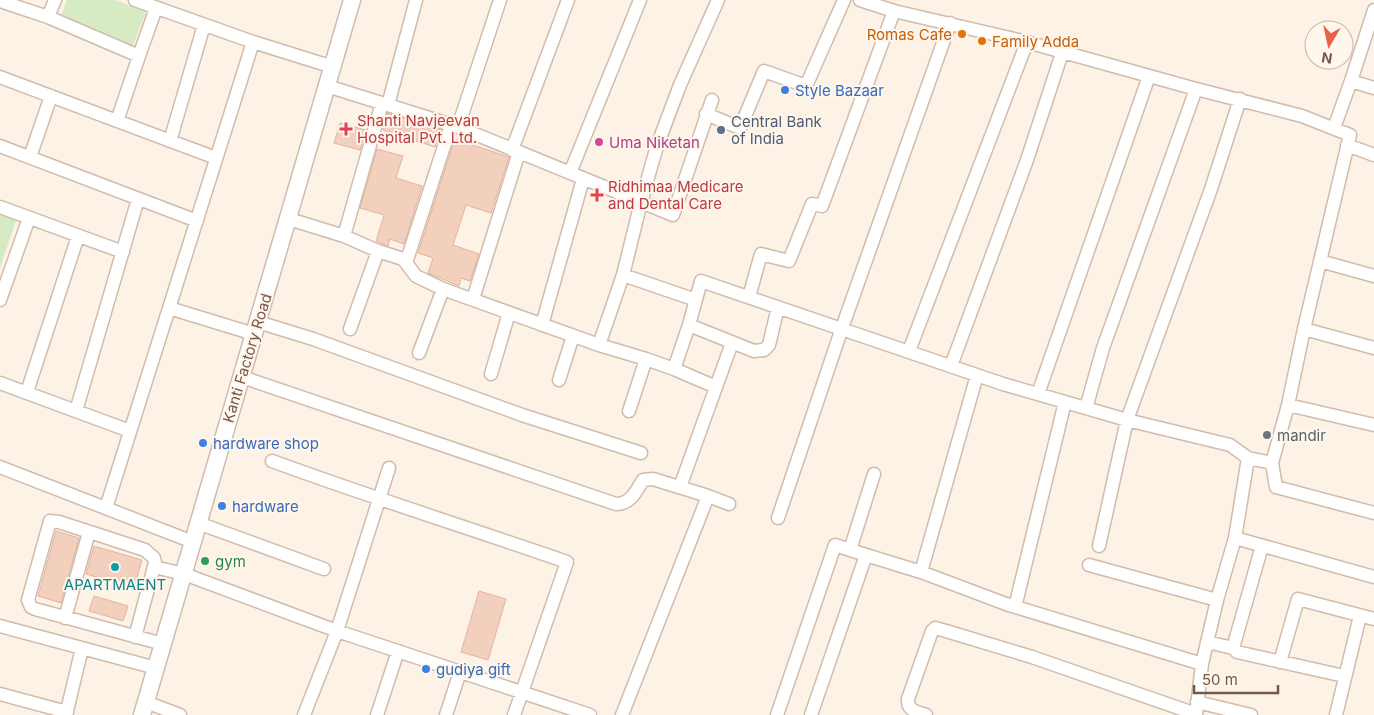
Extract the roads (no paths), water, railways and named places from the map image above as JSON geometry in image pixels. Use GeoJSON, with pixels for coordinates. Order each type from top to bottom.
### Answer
{"type":"FeatureCollection","features":[{"type":"Feature","properties":{"kind":"street"},"geometry":{"type":"LineString","coordinates":[[48,17],[55,0]]}},
{"type":"Feature","properties":{"kind":"street"},"geometry":{"type":"LineString","coordinates":[[135,0],[253,42],[333,67]]}},
{"type":"Feature","properties":{"kind":"street","name":"Kanti Factory Road"},"geometry":{"type":"LineString","coordinates":[[144,709],[352,0]]}},
{"type":"Feature","properties":{"kind":"street"},"geometry":{"type":"LineString","coordinates":[[344,236],[416,0]]}},
{"type":"Feature","properties":{"kind":"street"},"geometry":{"type":"LineString","coordinates":[[406,263],[500,0]]}},
{"type":"Feature","properties":{"kind":"street"},"geometry":{"type":"LineString","coordinates":[[473,299],[515,151],[568,0]]}},
{"type":"Feature","properties":{"kind":"street"},"geometry":{"type":"LineString","coordinates":[[570,173],[640,0]]}},
{"type":"Feature","properties":{"kind":"street"},"geometry":{"type":"LineString","coordinates":[[599,345],[623,275],[640,202],[657,146],[680,85],[718,0]]}},
{"type":"Feature","properties":{"kind":"street"},"geometry":{"type":"LineString","coordinates":[[706,114],[740,128],[764,71],[806,86],[844,0]]}},
{"type":"Feature","properties":{"kind":"street"},"geometry":{"type":"LineString","coordinates":[[860,0],[894,11],[1027,42],[1196,90],[1240,99],[1302,116],[1350,134],[1304,328],[1288,405],[1272,463],[1276,487],[1374,513]]}},
{"type":"Feature","properties":{"kind":"street"},"geometry":{"type":"LineString","coordinates":[[0,1],[48,17],[139,56]]}},
{"type":"Feature","properties":{"kind":"street"},"geometry":{"type":"LineString","coordinates":[[118,121],[156,8]]}},
{"type":"Feature","properties":{"kind":"street"},"geometry":{"type":"LineString","coordinates":[[1334,128],[1374,10]]}},
{"type":"Feature","properties":{"kind":"street"},"geometry":{"type":"LineString","coordinates":[[748,297],[760,254],[789,261],[812,204],[822,206],[894,11]]}},
{"type":"Feature","properties":{"kind":"street"},"geometry":{"type":"LineString","coordinates":[[778,518],[842,328],[950,24]]}},
{"type":"Feature","properties":{"kind":"street"},"geometry":{"type":"LineString","coordinates":[[170,141],[204,25]]}},
{"type":"Feature","properties":{"kind":"street"},"geometry":{"type":"LineString","coordinates":[[106,508],[253,42]]}},
{"type":"Feature","properties":{"kind":"street"},"geometry":{"type":"LineString","coordinates":[[909,351],[1027,42]]}},
{"type":"Feature","properties":{"kind":"street"},"geometry":{"type":"LineString","coordinates":[[951,366],[1026,160],[1062,53]]}},
{"type":"Feature","properties":{"kind":"street"},"geometry":{"type":"LineString","coordinates":[[1038,394],[1150,76]]}},
{"type":"Feature","properties":{"kind":"street"},"geometry":{"type":"LineString","coordinates":[[0,77],[216,158]]}},
{"type":"Feature","properties":{"kind":"street"},"geometry":{"type":"LineString","coordinates":[[1351,81],[1374,88]]}},
{"type":"Feature","properties":{"kind":"street"},"geometry":{"type":"LineString","coordinates":[[327,86],[454,126],[672,215],[712,100]]}},
{"type":"Feature","properties":{"kind":"street"},"geometry":{"type":"LineString","coordinates":[[1086,408],[1103,348],[1196,90]]}},
{"type":"Feature","properties":{"kind":"street"},"geometry":{"type":"LineString","coordinates":[[30,157],[51,96]]}},
{"type":"Feature","properties":{"kind":"street"},"geometry":{"type":"LineString","coordinates":[[1099,546],[1127,420],[1211,189],[1240,99]]}},
{"type":"Feature","properties":{"kind":"street"},"geometry":{"type":"LineString","coordinates":[[0,146],[196,221]]}},
{"type":"Feature","properties":{"kind":"street"},"geometry":{"type":"LineString","coordinates":[[1347,146],[1374,155]]}},
{"type":"Feature","properties":{"kind":"street"},"geometry":{"type":"LineString","coordinates":[[542,325],[583,179]]}},
{"type":"Feature","properties":{"kind":"street"},"geometry":{"type":"LineString","coordinates":[[76,411],[138,199]]}},
{"type":"Feature","properties":{"kind":"street"},"geometry":{"type":"LineString","coordinates":[[0,207],[123,252]]}},
{"type":"Feature","properties":{"kind":"street"},"geometry":{"type":"LineString","coordinates":[[0,300],[29,218]]}},
{"type":"Feature","properties":{"kind":"street"},"geometry":{"type":"LineString","coordinates":[[289,219],[344,236],[378,251],[404,259],[416,276],[443,289],[599,345],[674,368],[716,387]]}},
{"type":"Feature","properties":{"kind":"street"},"geometry":{"type":"LineString","coordinates":[[27,392],[78,236]]}},
{"type":"Feature","properties":{"kind":"street"},"geometry":{"type":"LineString","coordinates":[[350,329],[378,251]]}},
{"type":"Feature","properties":{"kind":"street"},"geometry":{"type":"LineString","coordinates":[[1320,261],[1374,276]]}},
{"type":"Feature","properties":{"kind":"street"},"geometry":{"type":"LineString","coordinates":[[623,275],[696,300]]}},
{"type":"Feature","properties":{"kind":"street"},"geometry":{"type":"LineString","coordinates":[[674,368],[689,325],[701,281],[977,375],[1127,420],[1230,445],[1248,458],[1272,463]]}},
{"type":"Feature","properties":{"kind":"street"},"geometry":{"type":"LineString","coordinates":[[419,353],[443,289]]}},
{"type":"Feature","properties":{"kind":"street"},"geometry":{"type":"LineString","coordinates":[[689,325],[754,351],[764,350],[768,345],[778,307]]}},
{"type":"Feature","properties":{"kind":"street"},"geometry":{"type":"LineString","coordinates":[[169,308],[313,339],[513,412],[641,453]]}},
{"type":"Feature","properties":{"kind":"street"},"geometry":{"type":"LineString","coordinates":[[491,374],[509,313]]}},
{"type":"Feature","properties":{"kind":"street"},"geometry":{"type":"LineString","coordinates":[[1304,328],[1374,348]]}},
{"type":"Feature","properties":{"kind":"street"},"geometry":{"type":"LineString","coordinates":[[559,380],[573,336]]}},
{"type":"Feature","properties":{"kind":"street"},"geometry":{"type":"LineString","coordinates":[[680,487],[732,343]]}},
{"type":"Feature","properties":{"kind":"street"},"geometry":{"type":"LineString","coordinates":[[629,411],[646,358]]}},
{"type":"Feature","properties":{"kind":"street"},"geometry":{"type":"LineString","coordinates":[[921,572],[977,375]]}},
{"type":"Feature","properties":{"kind":"street"},"geometry":{"type":"LineString","coordinates":[[242,377],[616,504],[623,504],[630,499],[643,480],[653,478],[729,504]]}},
{"type":"Feature","properties":{"kind":"street"},"geometry":{"type":"LineString","coordinates":[[0,382],[130,431]]}},
{"type":"Feature","properties":{"kind":"street"},"geometry":{"type":"LineString","coordinates":[[1016,607],[1065,402]]}},
{"type":"Feature","properties":{"kind":"street"},"geometry":{"type":"LineString","coordinates":[[1288,405],[1374,425]]}},
{"type":"Feature","properties":{"kind":"street"},"geometry":{"type":"LineString","coordinates":[[1196,710],[1202,664],[1217,600],[1235,538],[1248,458]]}},
{"type":"Feature","properties":{"kind":"street"},"geometry":{"type":"LineString","coordinates":[[272,461],[380,500],[567,562],[514,715]]}},
{"type":"Feature","properties":{"kind":"street"},"geometry":{"type":"LineString","coordinates":[[0,467],[193,542]]}},
{"type":"Feature","properties":{"kind":"street"},"geometry":{"type":"LineString","coordinates":[[304,715],[337,631],[389,468]]}},
{"type":"Feature","properties":{"kind":"street"},"geometry":{"type":"LineString","coordinates":[[850,550],[874,474]]}},
{"type":"Feature","properties":{"kind":"street"},"geometry":{"type":"LineString","coordinates":[[622,715],[708,496]]}},
{"type":"Feature","properties":{"kind":"street"},"geometry":{"type":"LineString","coordinates":[[135,637],[154,567],[154,558],[145,550],[50,521],[28,600],[31,607],[35,610],[135,637],[163,644]]}},
{"type":"Feature","properties":{"kind":"street"},"geometry":{"type":"LineString","coordinates":[[198,523],[324,569]]}},
{"type":"Feature","properties":{"kind":"street"},"geometry":{"type":"LineString","coordinates":[[65,618],[89,532]]}},
{"type":"Feature","properties":{"kind":"street"},"geometry":{"type":"LineString","coordinates":[[1235,538],[1374,576]]}},
{"type":"Feature","properties":{"kind":"street"},"geometry":{"type":"LineString","coordinates":[[778,715],[835,545],[921,572],[1016,607],[1202,664]]}},
{"type":"Feature","properties":{"kind":"street"},"geometry":{"type":"LineString","coordinates":[[1233,648],[1262,546]]}},
{"type":"Feature","properties":{"kind":"street"},"geometry":{"type":"LineString","coordinates":[[811,715],[866,555]]}},
{"type":"Feature","properties":{"kind":"street"},"geometry":{"type":"LineString","coordinates":[[1089,565],[1217,600]]}},
{"type":"Feature","properties":{"kind":"street"},"geometry":{"type":"LineString","coordinates":[[154,567],[184,574],[337,631],[522,693],[561,711],[590,715]]}},
{"type":"Feature","properties":{"kind":"street"},"geometry":{"type":"LineString","coordinates":[[1280,662],[1298,600],[1374,619]]}},
{"type":"Feature","properties":{"kind":"street"},"geometry":{"type":"LineString","coordinates":[[1336,715],[1360,616]]}},
{"type":"Feature","properties":{"kind":"street"},"geometry":{"type":"LineString","coordinates":[[0,626],[156,668]]}},
{"type":"Feature","properties":{"kind":"street"},"geometry":{"type":"LineString","coordinates":[[926,715],[910,709],[907,705],[928,640],[935,628],[1196,710],[1252,715]]}},
{"type":"Feature","properties":{"kind":"street"},"geometry":{"type":"LineString","coordinates":[[1207,642],[1233,648],[1237,652],[1344,676]]}},
{"type":"Feature","properties":{"kind":"street"},"geometry":{"type":"LineString","coordinates":[[0,694],[66,714],[82,648]]}},
{"type":"Feature","properties":{"kind":"street"},"geometry":{"type":"LineString","coordinates":[[377,715],[398,652]]}},
{"type":"Feature","properties":{"kind":"street"},"geometry":{"type":"LineString","coordinates":[[446,715],[460,672]]}},
{"type":"Feature","properties":{"kind":"street"},"geometry":{"type":"LineString","coordinates":[[144,709],[180,715]]}},
{"type":"Feature","properties":{"kind":"place","name":"Romas Cafe"},"geometry":{"type":"Point","coordinates":[962,34]}},
{"type":"Feature","properties":{"kind":"place","name":"Family Adda"},"geometry":{"type":"Point","coordinates":[982,41]}},
{"type":"Feature","properties":{"kind":"place","name":"Style Bazaar"},"geometry":{"type":"Point","coordinates":[785,90]}},
{"type":"Feature","properties":{"kind":"place","name":"Shanti Navjeevan Hospital Pvt. Ltd."},"geometry":{"type":"Point","coordinates":[346,129]}},
{"type":"Feature","properties":{"kind":"place","name":"Central Bank of India"},"geometry":{"type":"Point","coordinates":[721,130]}},
{"type":"Feature","properties":{"kind":"place","name":"Uma Niketan"},"geometry":{"type":"Point","coordinates":[599,142]}},
{"type":"Feature","properties":{"kind":"place","name":"Ridhimaa Medicare and Dental Care"},"geometry":{"type":"Point","coordinates":[597,195]}},
{"type":"Feature","properties":{"kind":"place","name":"mandir"},"geometry":{"type":"Point","coordinates":[1267,435]}},
{"type":"Feature","properties":{"kind":"place","name":"hardware shop"},"geometry":{"type":"Point","coordinates":[203,443]}},
{"type":"Feature","properties":{"kind":"place","name":"hardware"},"geometry":{"type":"Point","coordinates":[222,506]}},
{"type":"Feature","properties":{"kind":"place","name":"gym"},"geometry":{"type":"Point","coordinates":[205,561]}},
{"type":"Feature","properties":{"kind":"place","name":"APARTMAENT"},"geometry":{"type":"Point","coordinates":[115,567]}},
{"type":"Feature","properties":{"kind":"place","name":"gudiya gift"},"geometry":{"type":"Point","coordinates":[426,669]}}]}
